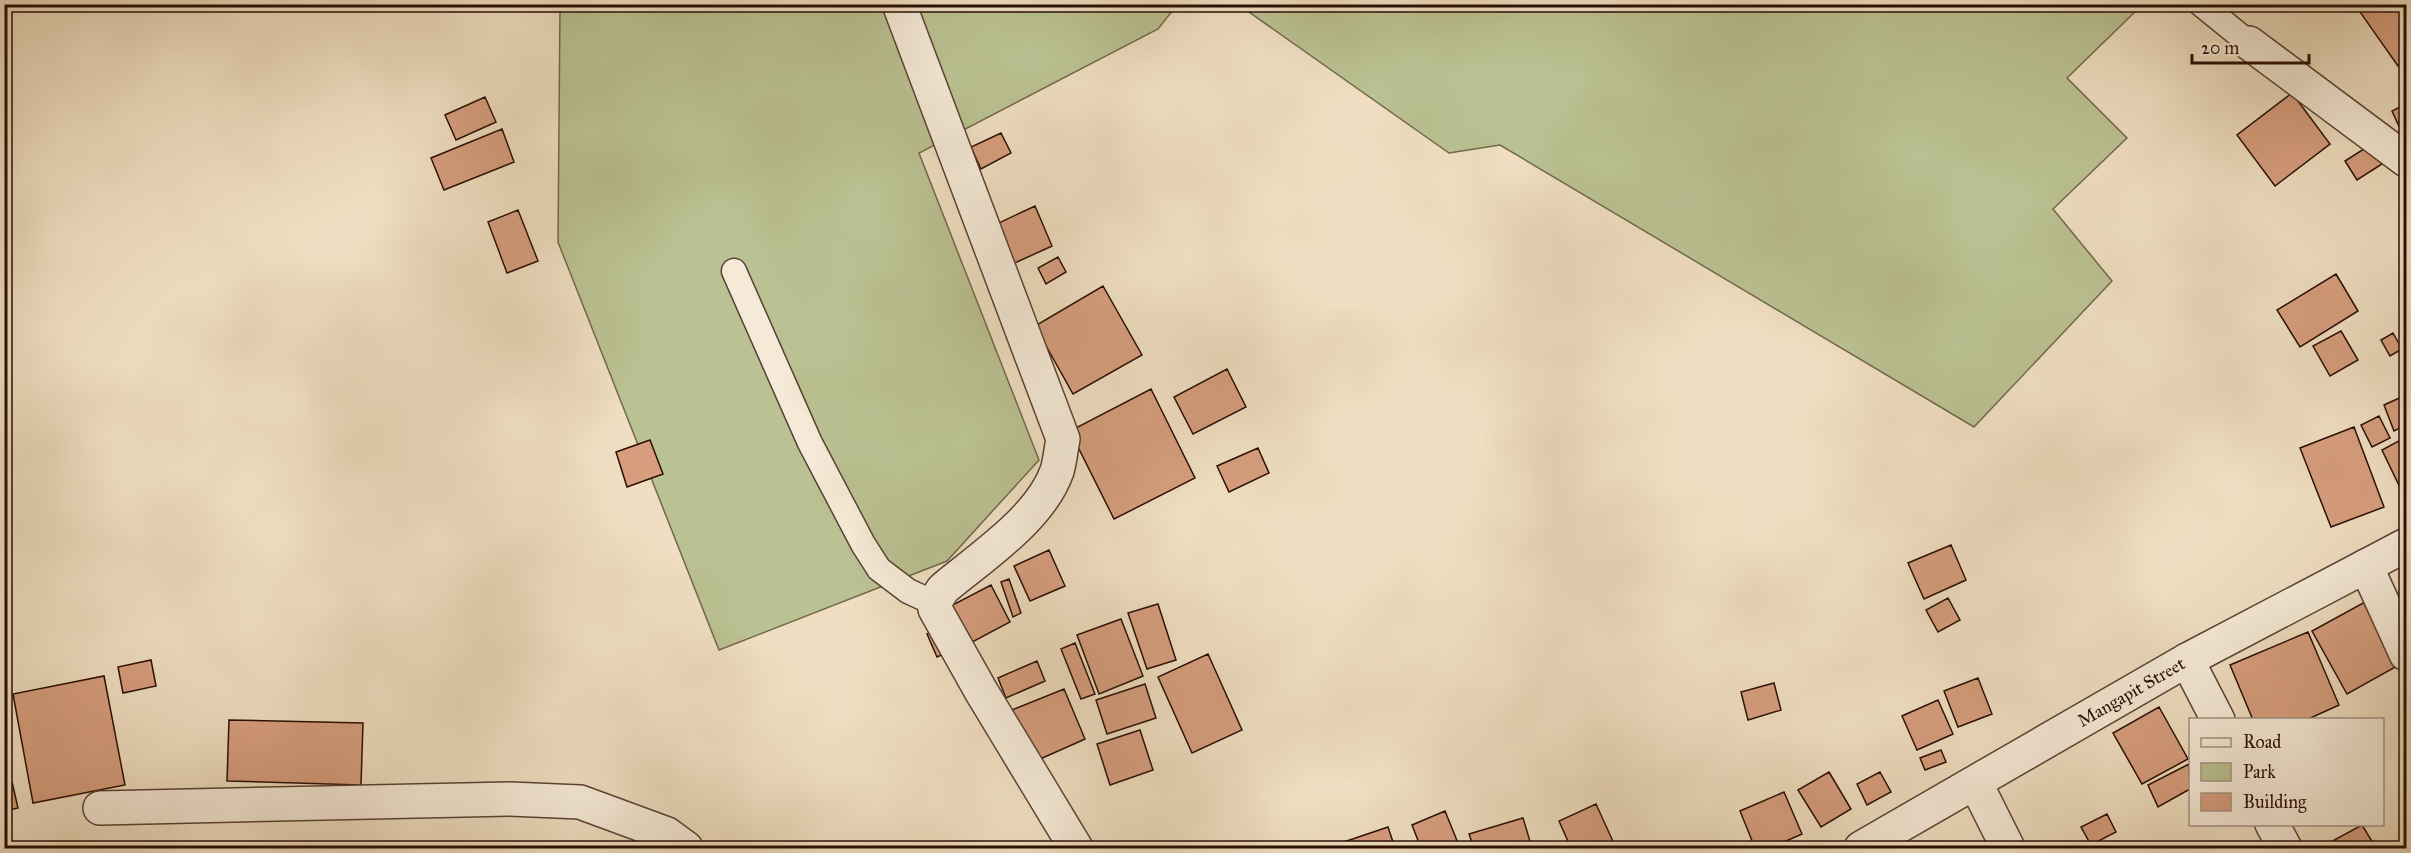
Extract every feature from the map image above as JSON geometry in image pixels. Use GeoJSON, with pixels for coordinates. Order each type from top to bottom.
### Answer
{"type":"FeatureCollection","features":[{"type":"Feature","properties":{"kind":"street"},"geometry":{"type":"LineString","coordinates":[[899,4],[1063,439],[1057,471],[1027,518],[943,589],[934,603],[935,609],[1076,849]]}},
{"type":"Feature","properties":{"kind":"street"},"geometry":{"type":"LineString","coordinates":[[2249,43],[2406,160]]}},
{"type":"Feature","properties":{"kind":"street","name":"Mangapit Street"},"geometry":{"type":"LineString","coordinates":[[1861,849],[2187,660],[2406,545]]}},
{"type":"Feature","properties":{"kind":"street"},"geometry":{"type":"LineString","coordinates":[[2366,566],[2406,654]]}},
{"type":"Feature","properties":{"kind":"street"},"geometry":{"type":"LineString","coordinates":[[2187,660],[2217,718]]}},
{"type":"Feature","properties":{"kind":"street"},"geometry":{"type":"LineString","coordinates":[[1976,784],[2008,849]]}},
{"type":"Feature","properties":{"kind":"street"},"geometry":{"type":"LineString","coordinates":[[100,808],[510,799],[580,802],[668,834],[686,849]]}},
{"type":"Feature","properties":{"kind":"street"},"geometry":{"type":"LineString","coordinates":[[2273,826],[2285,849]]}},
{"type":"Feature","properties":{"kind":"lane"},"geometry":{"type":"LineString","coordinates":[[2201,4],[2249,43]]}},
{"type":"Feature","properties":{"kind":"lane"},"geometry":{"type":"LineString","coordinates":[[734,271],[810,443],[863,544],[879,569],[908,591],[934,603]]}},
{"type":"Feature","properties":{"kind":"green space"},"geometry":{"type":"Polygon","coordinates":[[[560,5],[1177,5],[1158,29],[919,153],[1039,460],[947,561],[719,650],[558,242],[560,5]]]}},
{"type":"Feature","properties":{"kind":"green space"},"geometry":{"type":"Polygon","coordinates":[[[1239,5],[2142,5],[2067,78],[2127,138],[2053,209],[2112,281],[1974,427],[1500,145],[1449,153],[1239,5]]]}},
{"type":"Feature","properties":{"kind":"building"},"geometry":{"type":"Polygon","coordinates":[[[2371,4],[2400,4],[2406,15],[2406,61],[2398,66],[2360,12],[2371,4]]]}},
{"type":"Feature","properties":{"kind":"building"},"geometry":{"type":"Polygon","coordinates":[[[2292,93],[2330,144],[2275,186],[2237,135],[2292,93]]]}},
{"type":"Feature","properties":{"kind":"building"},"geometry":{"type":"Polygon","coordinates":[[[485,97],[496,122],[456,140],[445,115],[485,97]]]}},
{"type":"Feature","properties":{"kind":"building"},"geometry":{"type":"Polygon","coordinates":[[[2406,104],[2406,136],[2404,137],[2392,111],[2406,104]]]}},
{"type":"Feature","properties":{"kind":"building"},"geometry":{"type":"Polygon","coordinates":[[[502,129],[514,162],[444,190],[431,158],[502,129]]]}},
{"type":"Feature","properties":{"kind":"building"},"geometry":{"type":"Polygon","coordinates":[[[1001,133],[1011,153],[981,169],[971,147],[1001,133]]]}},
{"type":"Feature","properties":{"kind":"building"},"geometry":{"type":"Polygon","coordinates":[[[2370,145],[2382,164],[2357,180],[2345,161],[2370,145]]]}},
{"type":"Feature","properties":{"kind":"building"},"geometry":{"type":"Polygon","coordinates":[[[1035,206],[1052,246],[1006,267],[988,228],[1035,206]]]}},
{"type":"Feature","properties":{"kind":"building"},"geometry":{"type":"Polygon","coordinates":[[[518,210],[538,261],[507,273],[488,222],[518,210]]]}},
{"type":"Feature","properties":{"kind":"building"},"geometry":{"type":"Polygon","coordinates":[[[1058,257],[1066,272],[1046,284],[1038,268],[1058,257]]]}},
{"type":"Feature","properties":{"kind":"building"},"geometry":{"type":"Polygon","coordinates":[[[2336,274],[2358,311],[2300,347],[2277,310],[2336,274]]]}},
{"type":"Feature","properties":{"kind":"building"},"geometry":{"type":"Polygon","coordinates":[[[1103,286],[1142,355],[1073,394],[1035,326],[1103,286]]]}},
{"type":"Feature","properties":{"kind":"building"},"geometry":{"type":"Polygon","coordinates":[[[2341,331],[2358,360],[2330,376],[2313,346],[2341,331]]]}},
{"type":"Feature","properties":{"kind":"building"},"geometry":{"type":"Polygon","coordinates":[[[2393,333],[2402,349],[2390,356],[2381,340],[2393,333]]]}},
{"type":"Feature","properties":{"kind":"building"},"geometry":{"type":"Polygon","coordinates":[[[1227,369],[1246,407],[1193,434],[1174,397],[1227,369]]]}},
{"type":"Feature","properties":{"kind":"building"},"geometry":{"type":"Polygon","coordinates":[[[1151,389],[1195,478],[1114,519],[1070,431],[1151,389]]]}},
{"type":"Feature","properties":{"kind":"building"},"geometry":{"type":"Polygon","coordinates":[[[2406,395],[2406,425],[2394,431],[2384,405],[2406,395]]]}},
{"type":"Feature","properties":{"kind":"building"},"geometry":{"type":"Polygon","coordinates":[[[2379,416],[2390,438],[2372,447],[2361,425],[2379,416]]]}},
{"type":"Feature","properties":{"kind":"building"},"geometry":{"type":"Polygon","coordinates":[[[2354,427],[2384,507],[2331,527],[2300,448],[2354,427]]]}},
{"type":"Feature","properties":{"kind":"building"},"geometry":{"type":"Polygon","coordinates":[[[2406,437],[2406,500],[2382,450],[2406,437]]]}},
{"type":"Feature","properties":{"kind":"building"},"geometry":{"type":"Polygon","coordinates":[[[650,440],[663,474],[627,487],[616,452],[650,440]]]}},
{"type":"Feature","properties":{"kind":"building"},"geometry":{"type":"Polygon","coordinates":[[[1258,448],[1269,473],[1229,492],[1217,466],[1258,448]]]}},
{"type":"Feature","properties":{"kind":"building"},"geometry":{"type":"Polygon","coordinates":[[[1951,545],[1966,580],[1924,599],[1908,563],[1951,545]]]}},
{"type":"Feature","properties":{"kind":"building"},"geometry":{"type":"Polygon","coordinates":[[[1049,550],[1065,586],[1030,601],[1014,566],[1049,550]]]}},
{"type":"Feature","properties":{"kind":"building"},"geometry":{"type":"Polygon","coordinates":[[[1009,579],[1021,613],[1013,617],[1001,582],[1009,579]]]}},
{"type":"Feature","properties":{"kind":"building"},"geometry":{"type":"Polygon","coordinates":[[[991,585],[1010,622],[961,648],[943,610],[991,585]]]}},
{"type":"Feature","properties":{"kind":"building"},"geometry":{"type":"Polygon","coordinates":[[[1948,598],[1960,620],[1938,632],[1926,610],[1948,598]]]}},
{"type":"Feature","properties":{"kind":"building"},"geometry":{"type":"Polygon","coordinates":[[[2365,602],[2399,665],[2347,694],[2312,631],[2365,602]]]}},
{"type":"Feature","properties":{"kind":"building"},"geometry":{"type":"Polygon","coordinates":[[[1158,604],[1176,660],[1147,669],[1128,613],[1158,604]]]}},
{"type":"Feature","properties":{"kind":"building"},"geometry":{"type":"Polygon","coordinates":[[[1121,619],[1143,676],[1099,694],[1077,635],[1121,619]]]}},
{"type":"Feature","properties":{"kind":"building"},"geometry":{"type":"Polygon","coordinates":[[[943,627],[952,650],[937,657],[927,634],[943,627]]]}},
{"type":"Feature","properties":{"kind":"building"},"geometry":{"type":"Polygon","coordinates":[[[2308,632],[2339,705],[2310,718],[2252,718],[2230,665],[2308,632]]]}},
{"type":"Feature","properties":{"kind":"building"},"geometry":{"type":"Polygon","coordinates":[[[1075,643],[1095,694],[1081,699],[1061,649],[1075,643]]]}},
{"type":"Feature","properties":{"kind":"building"},"geometry":{"type":"Polygon","coordinates":[[[1208,654],[1242,730],[1192,753],[1158,677],[1208,654]]]}},
{"type":"Feature","properties":{"kind":"building"},"geometry":{"type":"Polygon","coordinates":[[[151,660],[156,686],[123,693],[118,667],[151,660]]]}},
{"type":"Feature","properties":{"kind":"building"},"geometry":{"type":"Polygon","coordinates":[[[1037,661],[1045,681],[1006,698],[998,678],[1037,661]]]}},
{"type":"Feature","properties":{"kind":"building"},"geometry":{"type":"Polygon","coordinates":[[[104,676],[125,785],[33,803],[13,694],[104,676]]]}},
{"type":"Feature","properties":{"kind":"building"},"geometry":{"type":"Polygon","coordinates":[[[1978,678],[1992,714],[1958,727],[1944,691],[1978,678]]]}},
{"type":"Feature","properties":{"kind":"building"},"geometry":{"type":"Polygon","coordinates":[[[1774,683],[1781,710],[1748,720],[1741,692],[1774,683]]]}},
{"type":"Feature","properties":{"kind":"building"},"geometry":{"type":"Polygon","coordinates":[[[1145,684],[1156,718],[1107,734],[1096,700],[1145,684]]]}},
{"type":"Feature","properties":{"kind":"building"},"geometry":{"type":"Polygon","coordinates":[[[1064,689],[1085,739],[1029,764],[1007,712],[1064,689]]]}},
{"type":"Feature","properties":{"kind":"building"},"geometry":{"type":"Polygon","coordinates":[[[1938,700],[1953,734],[1917,750],[1902,716],[1938,700]]]}},
{"type":"Feature","properties":{"kind":"building"},"geometry":{"type":"Polygon","coordinates":[[[2159,707],[2188,759],[2142,784],[2113,733],[2159,707]]]}},
{"type":"Feature","properties":{"kind":"building"},"geometry":{"type":"Polygon","coordinates":[[[229,720],[363,723],[361,785],[227,781],[229,720]]]}},
{"type":"Feature","properties":{"kind":"building"},"geometry":{"type":"Polygon","coordinates":[[[1140,730],[1153,770],[1110,785],[1097,744],[1140,730]]]}},
{"type":"Feature","properties":{"kind":"building"},"geometry":{"type":"Polygon","coordinates":[[[1941,750],[1946,762],[1925,770],[1920,758],[1941,750]]]}},
{"type":"Feature","properties":{"kind":"building"},"geometry":{"type":"Polygon","coordinates":[[[2189,764],[2189,790],[2158,807],[2148,785],[2189,764]]]}},
{"type":"Feature","properties":{"kind":"building"},"geometry":{"type":"Polygon","coordinates":[[[1829,772],[1851,809],[1821,827],[1798,790],[1829,772]]]}},
{"type":"Feature","properties":{"kind":"building"},"geometry":{"type":"Polygon","coordinates":[[[1880,772],[1891,792],[1867,805],[1857,784],[1880,772]]]}},
{"type":"Feature","properties":{"kind":"building"},"geometry":{"type":"Polygon","coordinates":[[[12,782],[18,808],[4,811],[4,783],[12,782]]]}},
{"type":"Feature","properties":{"kind":"building"},"geometry":{"type":"Polygon","coordinates":[[[1784,792],[1802,834],[1770,848],[1755,848],[1740,811],[1784,792]]]}},
{"type":"Feature","properties":{"kind":"building"},"geometry":{"type":"Polygon","coordinates":[[[1596,804],[1616,848],[1571,848],[1559,821],[1596,804]]]}},
{"type":"Feature","properties":{"kind":"building"},"geometry":{"type":"Polygon","coordinates":[[[1445,811],[1460,848],[1421,848],[1412,825],[1445,811]]]}},
{"type":"Feature","properties":{"kind":"building"},"geometry":{"type":"Polygon","coordinates":[[[2107,814],[2116,832],[2091,845],[2081,827],[2107,814]]]}},
{"type":"Feature","properties":{"kind":"building"},"geometry":{"type":"Polygon","coordinates":[[[1523,818],[1532,848],[1474,848],[1469,834],[1523,818]]]}},
{"type":"Feature","properties":{"kind":"building"},"geometry":{"type":"Polygon","coordinates":[[[2363,826],[2376,848],[2330,848],[2327,844],[2363,826]]]}},
{"type":"Feature","properties":{"kind":"building"},"geometry":{"type":"Polygon","coordinates":[[[1388,827],[1395,848],[1326,848],[1388,827]]]}}]}
